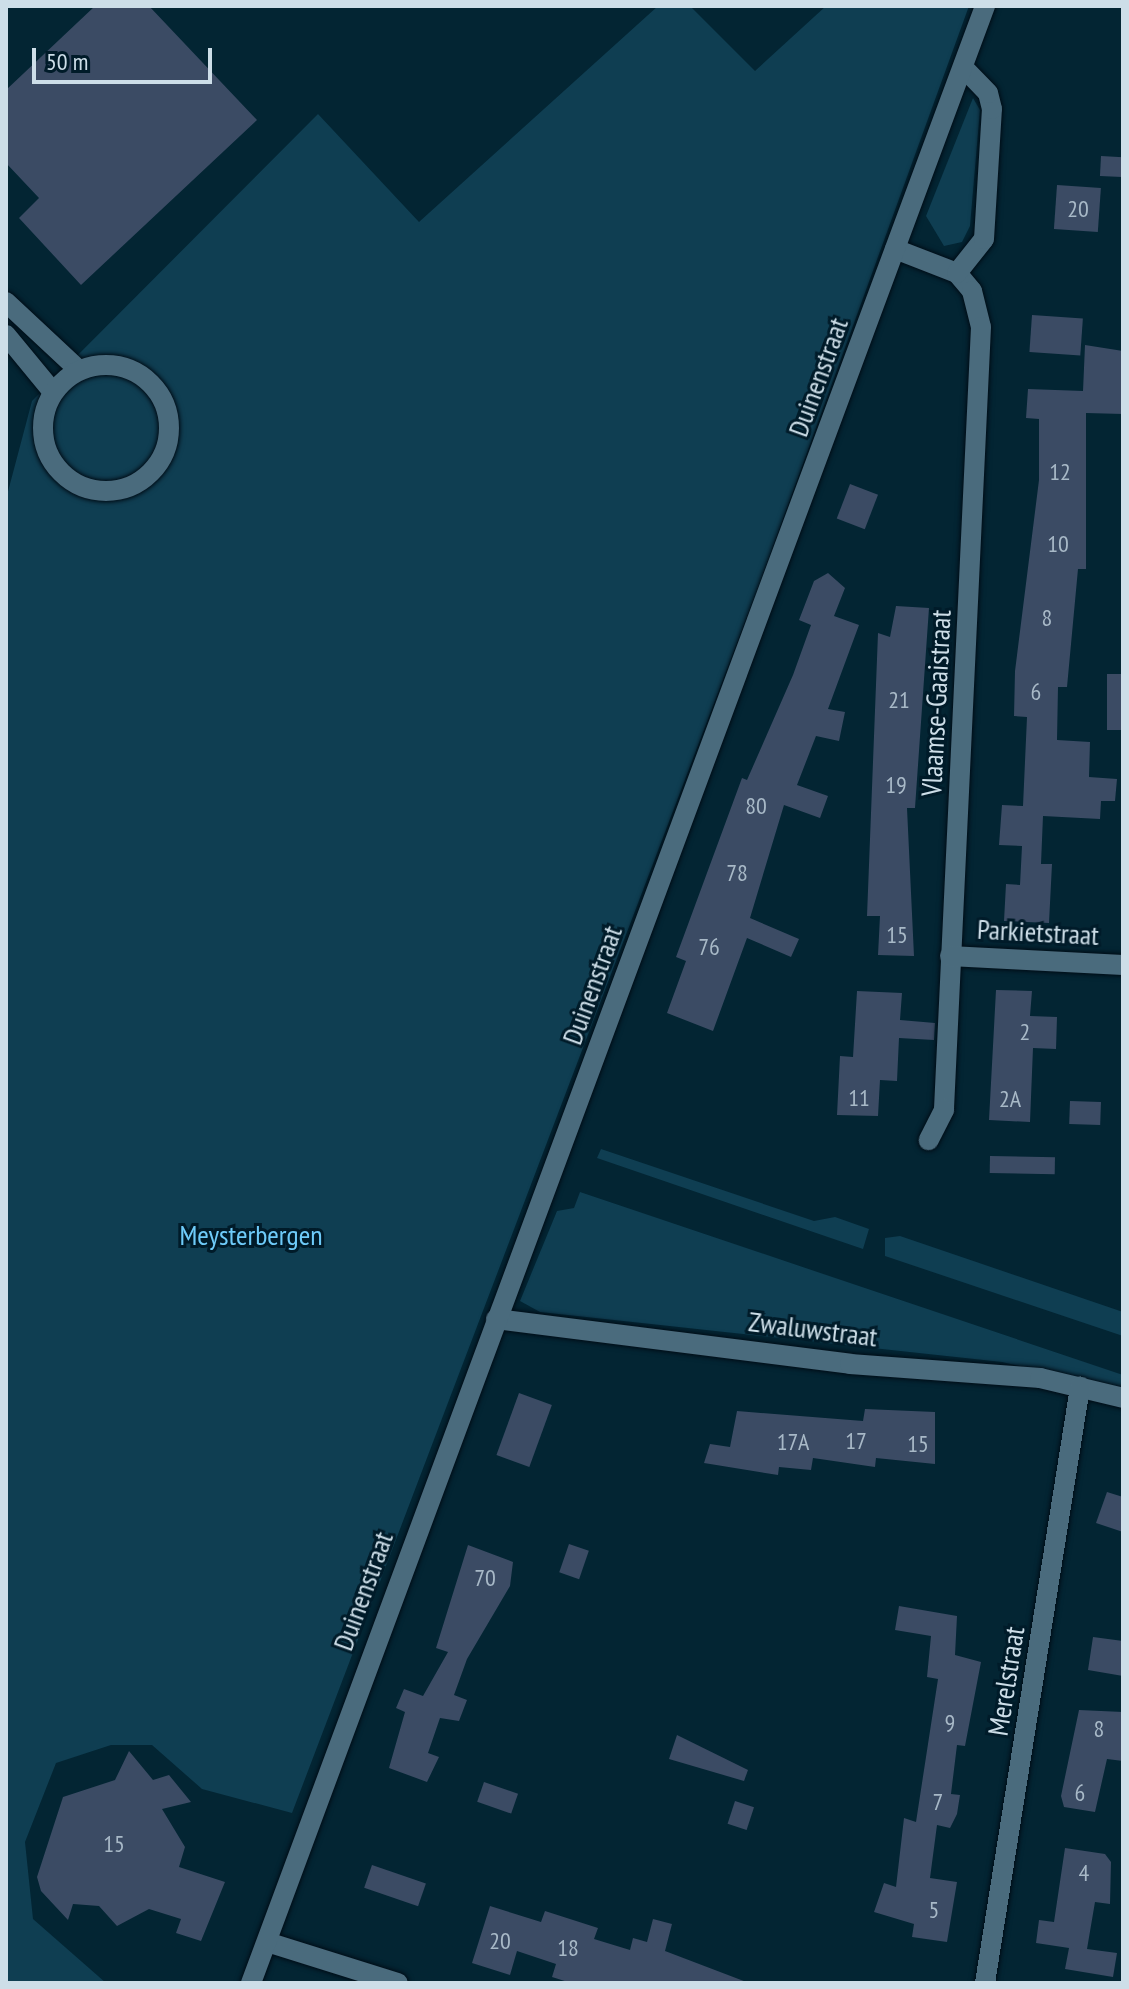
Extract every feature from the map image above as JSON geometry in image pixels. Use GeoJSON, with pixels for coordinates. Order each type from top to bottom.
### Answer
{"type":"FeatureCollection","features":[{"type":"Feature","properties":{"kind":"street","name":"Duinenstraat"},"geometry":{"type":"LineString","coordinates":[[251,1983],[985,6]]}},
{"type":"Feature","properties":{"kind":"street"},"geometry":{"type":"LineString","coordinates":[[895,249],[957,273],[984,239],[992,109],[988,93],[963,67]]}},
{"type":"Feature","properties":{"kind":"street","name":"Vlaamse-Gaaistraat"},"geometry":{"type":"LineString","coordinates":[[929,1140],[944,1110],[981,327],[972,291],[957,273]]}},
{"type":"Feature","properties":{"kind":"street"},"geometry":{"type":"LineString","coordinates":[[6,302],[79,370]]}},
{"type":"Feature","properties":{"kind":"street"},"geometry":{"type":"LineString","coordinates":[[6,335],[53,392]]}},
{"type":"Feature","properties":{"kind":"street"},"geometry":{"type":"LineString","coordinates":[[129,369],[165,403],[167,444],[144,479],[104,491],[65,477],[43,437],[53,392],[79,370],[129,369]]}},
{"type":"Feature","properties":{"kind":"street","name":"Parkietstraat"},"geometry":{"type":"LineString","coordinates":[[950,956],[1123,965]]}},
{"type":"Feature","properties":{"kind":"street","name":"Zwaluwstraat"},"geometry":{"type":"LineString","coordinates":[[496,1319],[1080,1387],[1123,1398]]}},
{"type":"Feature","properties":{"kind":"street","name":"Merelstraat"},"geometry":{"type":"LineString","coordinates":[[985,1983],[1080,1387]]}},
{"type":"Feature","properties":{"kind":"street"},"geometry":{"type":"LineString","coordinates":[[267,1942],[398,1983]]}},
{"type":"Feature","properties":{"kind":"green space","name":"Meysterbergen"},"geometry":{"type":"Polygon","coordinates":[[[658,6],[690,6],[755,71],[826,6],[969,6],[759,585],[292,1813],[202,1789],[152,1745],[111,1745],[56,1763],[25,1842],[33,1919],[106,1983],[6,1983],[6,499],[32,401],[318,114],[419,222],[658,6]]]}},
{"type":"Feature","properties":{"kind":"green space"},"geometry":{"type":"Polygon","coordinates":[[[973,98],[980,110],[970,226],[962,242],[944,246],[926,216],[973,98]]]}},
{"type":"Feature","properties":{"kind":"green space"},"geometry":{"type":"Polygon","coordinates":[[[601,1149],[814,1221],[835,1217],[869,1229],[863,1249],[597,1158],[601,1149]]]}},
{"type":"Feature","properties":{"kind":"green space"},"geometry":{"type":"Polygon","coordinates":[[[580,1192],[1123,1375],[1123,1390],[1002,1362],[540,1312],[520,1301],[557,1211],[574,1208],[580,1192]]]}},
{"type":"Feature","properties":{"kind":"green space"},"geometry":{"type":"Polygon","coordinates":[[[900,1236],[1123,1312],[1123,1336],[885,1256],[885,1238],[900,1236]]]}},
{"type":"Feature","properties":{"kind":"building"},"geometry":{"type":"Polygon","coordinates":[[[95,6],[149,6],[257,120],[81,285],[19,218],[39,198],[6,163],[6,90],[95,6]]]}},
{"type":"Feature","properties":{"kind":"building"},"geometry":{"type":"Polygon","coordinates":[[[1101,156],[1123,157],[1122,177],[1100,176],[1101,156]]]}},
{"type":"Feature","properties":{"kind":"building"},"geometry":{"type":"Polygon","coordinates":[[[1057,185],[1101,188],[1098,232],[1054,229],[1057,185]]]}},
{"type":"Feature","properties":{"kind":"building"},"geometry":{"type":"Polygon","coordinates":[[[1032,315],[1083,319],[1080,355],[1029,352],[1032,315]]]}},
{"type":"Feature","properties":{"kind":"building"},"geometry":{"type":"Polygon","coordinates":[[[1085,345],[1123,351],[1123,414],[1086,413],[1086,569],[1078,569],[1067,687],[1058,687],[1057,740],[1090,742],[1089,777],[1117,779],[1115,801],[1101,801],[1100,819],[1043,816],[1041,864],[1052,864],[1049,923],[1004,921],[1006,884],[1020,885],[1022,846],[999,845],[1002,805],[1023,806],[1027,717],[1014,716],[1015,671],[1039,480],[1039,419],[1026,418],[1028,389],[1083,391],[1085,345]]]}},
{"type":"Feature","properties":{"kind":"building"},"geometry":{"type":"Polygon","coordinates":[[[850,484],[878,495],[865,529],[837,519],[850,484]]]}},
{"type":"Feature","properties":{"kind":"building"},"geometry":{"type":"Polygon","coordinates":[[[828,573],[845,588],[834,616],[859,625],[828,709],[845,712],[839,741],[816,736],[797,785],[828,796],[820,818],[784,805],[750,918],[799,939],[791,957],[747,938],[713,1031],[667,1013],[686,961],[676,957],[742,778],[747,780],[793,675],[811,625],[799,620],[814,581],[828,573]]]}},
{"type":"Feature","properties":{"kind":"building"},"geometry":{"type":"Polygon","coordinates":[[[896,606],[929,608],[915,808],[907,808],[914,956],[878,955],[880,916],[867,916],[878,633],[890,637],[896,606]]]}},
{"type":"Feature","properties":{"kind":"building"},"geometry":{"type":"Polygon","coordinates":[[[1107,674],[1123,674],[1123,730],[1107,730],[1107,674]]]}},
{"type":"Feature","properties":{"kind":"building"},"geometry":{"type":"Polygon","coordinates":[[[996,990],[1032,991],[1030,1016],[1057,1017],[1056,1049],[1033,1048],[1030,1122],[989,1120],[996,990]]]}},
{"type":"Feature","properties":{"kind":"building"},"geometry":{"type":"Polygon","coordinates":[[[857,991],[902,993],[900,1020],[935,1023],[934,1040],[899,1038],[897,1081],[880,1080],[878,1116],[837,1115],[840,1056],[853,1057],[857,991]]]}},
{"type":"Feature","properties":{"kind":"building"},"geometry":{"type":"Polygon","coordinates":[[[1070,1101],[1101,1102],[1100,1125],[1069,1124],[1070,1101]]]}},
{"type":"Feature","properties":{"kind":"building"},"geometry":{"type":"Polygon","coordinates":[[[990,1156],[1055,1157],[1055,1174],[990,1173],[990,1156]]]}},
{"type":"Feature","properties":{"kind":"building"},"geometry":{"type":"Polygon","coordinates":[[[519,1393],[552,1405],[529,1467],[496,1455],[519,1393]]]}},
{"type":"Feature","properties":{"kind":"building"},"geometry":{"type":"Polygon","coordinates":[[[865,1409],[935,1412],[935,1464],[876,1458],[875,1467],[813,1458],[811,1470],[779,1467],[778,1475],[704,1463],[710,1444],[730,1447],[737,1411],[863,1421],[865,1409]]]}},
{"type":"Feature","properties":{"kind":"building"},"geometry":{"type":"Polygon","coordinates":[[[1107,1492],[1123,1497],[1123,1532],[1096,1523],[1107,1492]]]}},
{"type":"Feature","properties":{"kind":"building"},"geometry":{"type":"Polygon","coordinates":[[[569,1544],[589,1551],[579,1579],[559,1572],[569,1544]]]}},
{"type":"Feature","properties":{"kind":"building"},"geometry":{"type":"Polygon","coordinates":[[[468,1545],[513,1562],[510,1586],[467,1659],[454,1695],[467,1700],[459,1721],[440,1718],[428,1753],[439,1757],[427,1782],[389,1768],[405,1712],[396,1708],[404,1689],[423,1696],[448,1652],[436,1648],[468,1545]]]}},
{"type":"Feature","properties":{"kind":"building"},"geometry":{"type":"Polygon","coordinates":[[[899,1606],[957,1616],[955,1655],[981,1662],[965,1746],[957,1745],[951,1794],[960,1795],[957,1814],[950,1828],[937,1825],[930,1878],[957,1882],[947,1942],[912,1937],[914,1924],[874,1912],[884,1883],[896,1887],[904,1818],[916,1822],[938,1679],[927,1677],[931,1636],[895,1630],[899,1606]]]}},
{"type":"Feature","properties":{"kind":"building"},"geometry":{"type":"Polygon","coordinates":[[[1093,1637],[1123,1641],[1123,1676],[1088,1670],[1093,1637]]]}},
{"type":"Feature","properties":{"kind":"building"},"geometry":{"type":"Polygon","coordinates":[[[1079,1710],[1123,1712],[1123,1761],[1107,1759],[1095,1812],[1064,1807],[1061,1796],[1079,1710]]]}},
{"type":"Feature","properties":{"kind":"building"},"geometry":{"type":"Polygon","coordinates":[[[677,1735],[748,1770],[744,1781],[669,1759],[677,1735]]]}},
{"type":"Feature","properties":{"kind":"building"},"geometry":{"type":"Polygon","coordinates":[[[129,1751],[153,1780],[169,1775],[191,1802],[162,1809],[185,1847],[179,1867],[225,1882],[201,1941],[176,1933],[181,1919],[149,1909],[117,1926],[99,1906],[73,1904],[68,1920],[41,1891],[37,1877],[63,1797],[115,1780],[129,1751]]]}},
{"type":"Feature","properties":{"kind":"building"},"geometry":{"type":"Polygon","coordinates":[[[484,1782],[518,1794],[511,1814],[477,1802],[484,1782]]]}},
{"type":"Feature","properties":{"kind":"building"},"geometry":{"type":"Polygon","coordinates":[[[735,1801],[754,1807],[747,1830],[728,1824],[735,1801]]]}},
{"type":"Feature","properties":{"kind":"building"},"geometry":{"type":"Polygon","coordinates":[[[1065,1848],[1105,1854],[1111,1862],[1110,1904],[1095,1902],[1087,1949],[1117,1953],[1113,1977],[1065,1969],[1069,1948],[1036,1943],[1039,1920],[1054,1922],[1065,1848]]]}},
{"type":"Feature","properties":{"kind":"building"},"geometry":{"type":"Polygon","coordinates":[[[372,1865],[426,1884],[418,1906],[364,1888],[372,1865]]]}},
{"type":"Feature","properties":{"kind":"building"},"geometry":{"type":"Polygon","coordinates":[[[490,1906],[541,1922],[545,1911],[598,1928],[594,1939],[630,1950],[633,1938],[647,1942],[653,1919],[672,1924],[665,1951],[749,1983],[571,1983],[552,1977],[556,1964],[517,1951],[510,1975],[472,1963],[490,1906]]]}}]}
